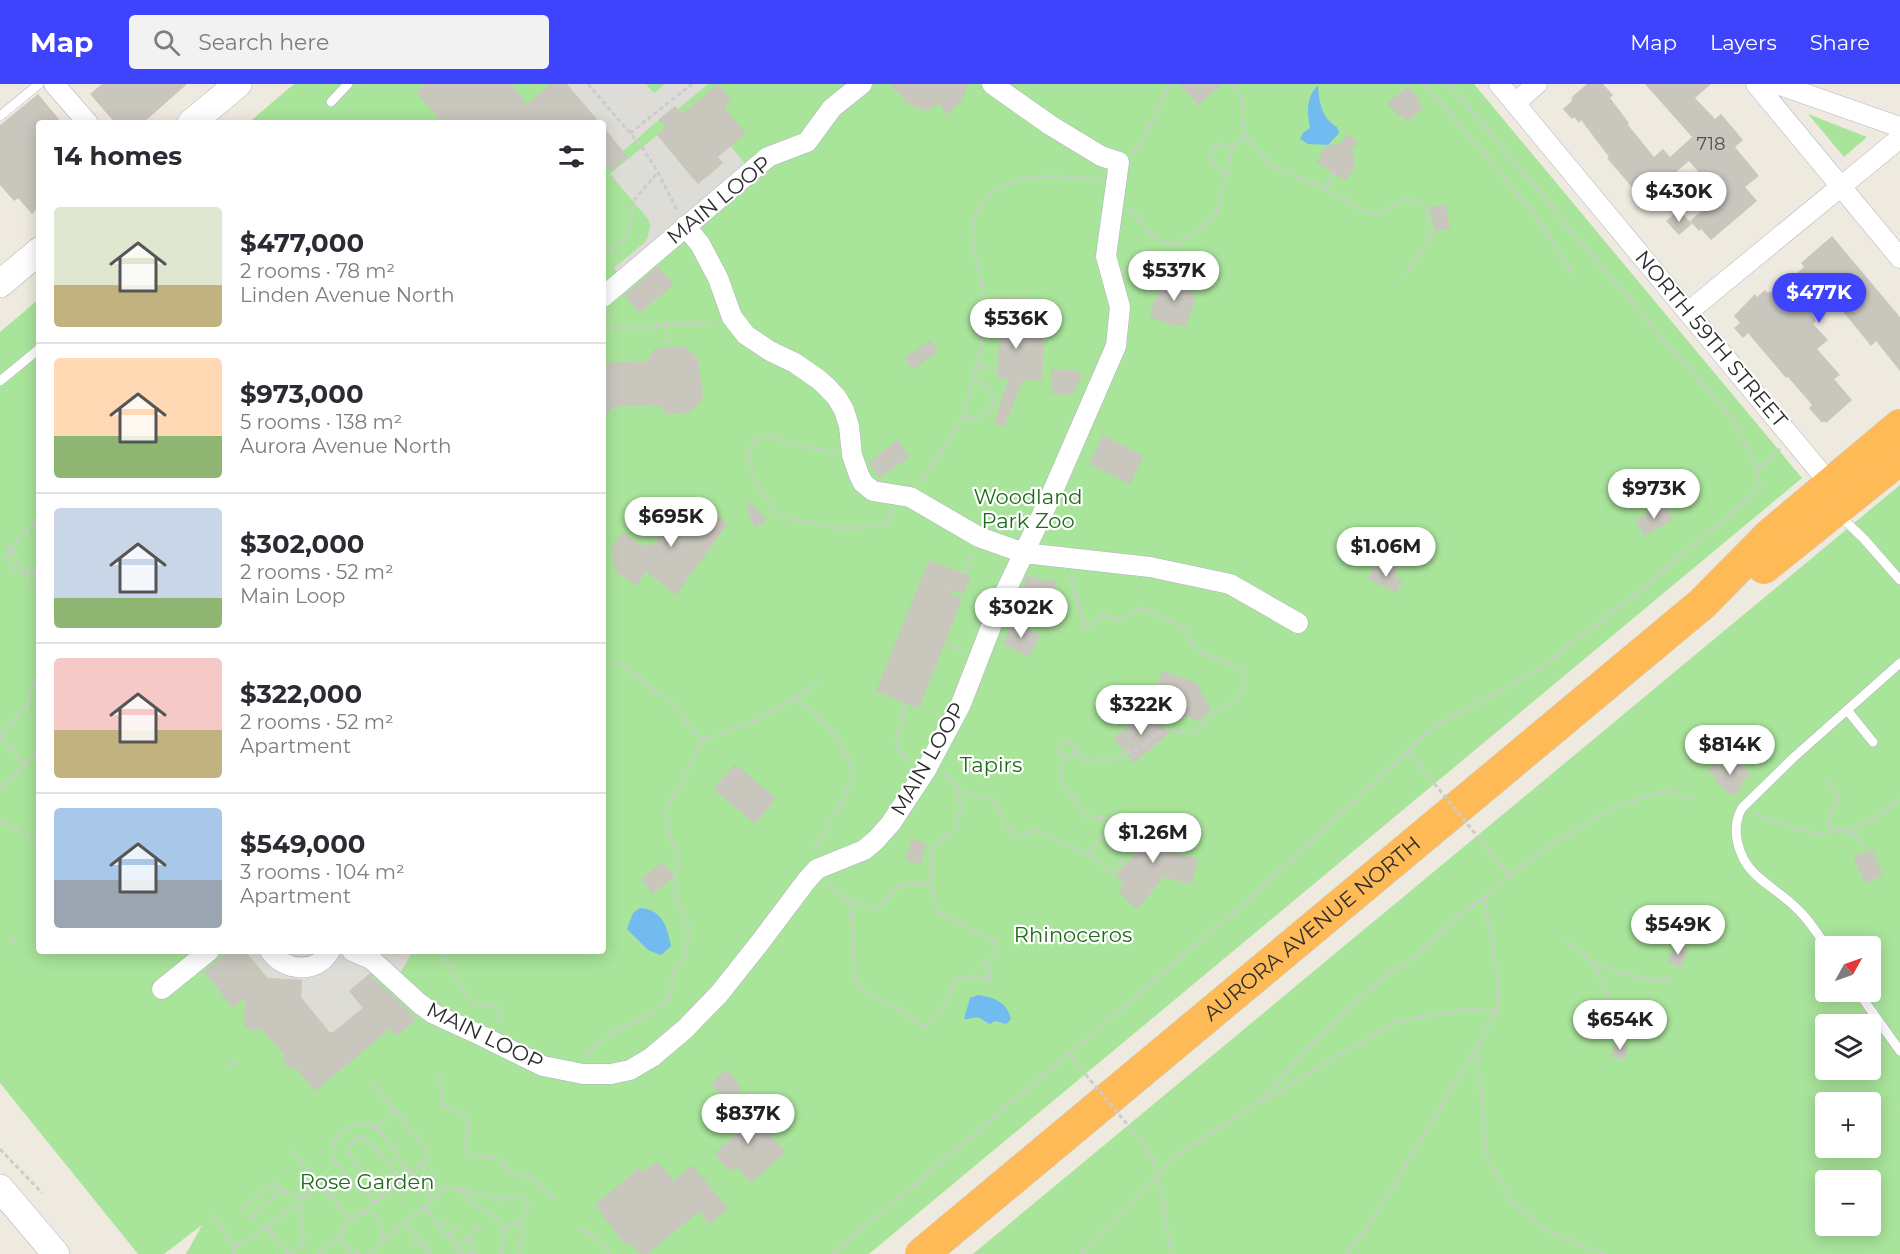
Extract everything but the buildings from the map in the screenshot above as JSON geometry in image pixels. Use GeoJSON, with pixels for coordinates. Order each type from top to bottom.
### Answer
{"type":"FeatureCollection","features":[{"type":"Feature","properties":{"kind":"highway","name":"AURORA AVENUE NORTH"},"geometry":{"type":"LineString","coordinates":[[922,1254],[1703,603],[1763,568],[1900,426]]}},
{"type":"Feature","properties":{"kind":"highway","name":"AURORA AVENUE NORTH"},"geometry":{"type":"LineString","coordinates":[[1833,498],[1900,458]]}},
{"type":"Feature","properties":{"kind":"street"},"geometry":{"type":"LineString","coordinates":[[54,84],[85,120]]}},
{"type":"Feature","properties":{"kind":"street"},"geometry":{"type":"LineString","coordinates":[[195,120],[238,84]]}},
{"type":"Feature","properties":{"kind":"street","name":"MAIN LOOP"},"geometry":{"type":"LineString","coordinates":[[606,294],[768,157],[807,142],[832,108],[862,84]]}},
{"type":"Feature","properties":{"kind":"street"},"geometry":{"type":"LineString","coordinates":[[992,84],[1050,125],[1101,156],[1119,162]]}},
{"type":"Feature","properties":{"kind":"street","name":"NORTH 59TH STREET"},"geometry":{"type":"LineString","coordinates":[[1499,84],[1688,312],[1833,498]]}},
{"type":"Feature","properties":{"kind":"street"},"geometry":{"type":"LineString","coordinates":[[1515,103],[1537,84]]}},
{"type":"Feature","properties":{"kind":"street"},"geometry":{"type":"LineString","coordinates":[[1756,84],[1900,258]]}},
{"type":"Feature","properties":{"kind":"street"},"geometry":{"type":"LineString","coordinates":[[1777,84],[1900,127]]}},
{"type":"Feature","properties":{"kind":"street"},"geometry":{"type":"LineString","coordinates":[[1688,312],[1900,138]]}},
{"type":"Feature","properties":{"kind":"street","name":"MAIN LOOP"},"geometry":{"type":"LineString","coordinates":[[360,954],[372,959],[420,1004],[434,1014],[543,1066],[582,1074],[611,1074],[630,1070],[652,1058],[685,1029],[719,994],[817,869],[864,850],[876,840],[891,823],[926,770],[961,704],[1001,601],[1068,458],[1116,346],[1120,307],[1106,256],[1119,162]]}},
{"type":"Feature","properties":{"kind":"street"},"geometry":{"type":"LineString","coordinates":[[685,226],[700,244],[732,317],[746,335],[770,351],[795,363],[827,387],[844,410],[849,426],[852,455],[859,475],[868,488],[878,493],[904,497],[979,537],[1024,553],[1150,567],[1230,584],[1298,623]]}},
{"type":"Feature","properties":{"kind":"street"},"geometry":{"type":"LineString","coordinates":[[0,284],[36,254]]}},
{"type":"Feature","properties":{"kind":"street"},"geometry":{"type":"LineString","coordinates":[[162,989],[205,954]]}},
{"type":"Feature","properties":{"kind":"street"},"geometry":{"type":"LineString","coordinates":[[272,954],[285,965],[308,968],[318,963],[327,954]]}},
{"type":"Feature","properties":{"kind":"street"},"geometry":{"type":"LineString","coordinates":[[0,1188],[56,1254]]}},
{"type":"Feature","properties":{"kind":"lane"},"geometry":{"type":"LineString","coordinates":[[0,116],[39,84]]}},
{"type":"Feature","properties":{"kind":"lane"},"geometry":{"type":"LineString","coordinates":[[331,102],[348,84]]}},
{"type":"Feature","properties":{"kind":"lane"},"geometry":{"type":"LineString","coordinates":[[0,381],[36,351]]}},
{"type":"Feature","properties":{"kind":"lane"},"geometry":{"type":"LineString","coordinates":[[1833,498],[1898,574]]}},
{"type":"Feature","properties":{"kind":"lane"},"geometry":{"type":"LineString","coordinates":[[1819,936],[1804,916],[1781,893],[1754,872],[1744,858],[1736,834],[1737,816],[1742,808],[1793,758],[1900,663]]}},
{"type":"Feature","properties":{"kind":"lane"},"geometry":{"type":"LineString","coordinates":[[1847,710],[1873,742]]}},
{"type":"Feature","properties":{"kind":"lane"},"geometry":{"type":"LineString","coordinates":[[1865,1002],[1900,1051]]}},
{"type":"Feature","properties":{"kind":"path"},"geometry":{"type":"LineString","coordinates":[[588,84],[630,133],[658,172],[685,226]]}},
{"type":"Feature","properties":{"kind":"path"},"geometry":{"type":"LineString","coordinates":[[630,133],[692,84]]}},
{"type":"Feature","properties":{"kind":"path"},"geometry":{"type":"LineString","coordinates":[[1119,162],[1141,143],[1165,93],[1172,84]]}},
{"type":"Feature","properties":{"kind":"path"},"geometry":{"type":"LineString","coordinates":[[1231,84],[1244,101],[1242,116],[1245,137],[1272,166],[1326,189],[1367,213],[1379,214],[1398,202],[1410,200],[1418,201],[1427,209],[1430,240],[1405,273]]}},
{"type":"Feature","properties":{"kind":"path"},"geometry":{"type":"LineString","coordinates":[[1425,84],[1532,211],[1573,275]]}},
{"type":"Feature","properties":{"kind":"path"},"geometry":{"type":"LineString","coordinates":[[832,1254],[1070,1056],[1265,885],[1433,727],[1530,675],[1635,595],[1753,495],[1760,484],[1757,469],[1740,431],[1728,414],[1449,84]]}},
{"type":"Feature","properties":{"kind":"path"},"geometry":{"type":"LineString","coordinates":[[852,455],[806,447],[768,436],[757,437],[747,454],[762,494],[777,515],[836,528],[887,526],[904,497],[962,419],[976,367],[982,327],[981,281],[973,245],[973,229],[983,202],[992,191],[1002,185],[1035,176],[1075,177],[1114,192],[1155,237],[1165,243],[1179,243],[1209,222],[1216,214],[1232,147],[1245,137]]}},
{"type":"Feature","properties":{"kind":"path"},"geometry":{"type":"LineString","coordinates":[[1227,175],[1215,164],[1210,155],[1215,145],[1232,147]]}},
{"type":"Feature","properties":{"kind":"path"},"geometry":{"type":"LineString","coordinates":[[606,254],[628,234],[635,199],[658,172]]}},
{"type":"Feature","properties":{"kind":"path"},"geometry":{"type":"LineString","coordinates":[[1326,189],[1334,173]]}},
{"type":"Feature","properties":{"kind":"path"},"geometry":{"type":"LineString","coordinates":[[606,329],[708,323],[732,317]]}},
{"type":"Feature","properties":{"kind":"path"},"geometry":{"type":"LineString","coordinates":[[665,324],[668,348]]}},
{"type":"Feature","properties":{"kind":"path"},"geometry":{"type":"LineString","coordinates":[[976,367],[998,368]]}},
{"type":"Feature","properties":{"kind":"path"},"geometry":{"type":"LineString","coordinates":[[962,419],[985,415],[995,400],[994,396],[974,375]]}},
{"type":"Feature","properties":{"kind":"path"},"geometry":{"type":"LineString","coordinates":[[1757,469],[1784,445]]}},
{"type":"Feature","properties":{"kind":"path"},"geometry":{"type":"LineString","coordinates":[[36,521],[6,554],[6,558],[16,572],[36,579]]}},
{"type":"Feature","properties":{"kind":"path"},"geometry":{"type":"LineString","coordinates":[[10,549],[20,565],[36,574]]}},
{"type":"Feature","properties":{"kind":"path"},"geometry":{"type":"LineString","coordinates":[[956,790],[994,800],[1005,823],[1018,837],[1036,830],[1087,854],[1113,872],[1129,852],[1127,825],[1111,819],[1086,816],[1066,790],[1059,769],[1065,758],[1075,754],[1089,761],[1109,760],[1140,748],[1158,733],[1166,730],[1193,733],[1222,708],[1236,702],[1239,698],[1245,677],[1239,669],[1198,650],[1187,638],[1186,631],[1182,627],[1141,607],[1120,620],[1104,615],[1085,629],[1066,559]]}},
{"type":"Feature","properties":{"kind":"path"},"geometry":{"type":"LineString","coordinates":[[617,661],[674,705],[702,740]]}},
{"type":"Feature","properties":{"kind":"path"},"geometry":{"type":"LineString","coordinates":[[24,766],[0,735],[27,705],[32,684],[36,681]]}},
{"type":"Feature","properties":{"kind":"path"},"geometry":{"type":"LineString","coordinates":[[567,1072],[612,1032],[651,1014],[670,997],[673,975],[686,952],[689,927],[677,902],[674,880],[679,856],[670,837],[665,810],[684,779],[702,740],[777,710],[818,682]]}},
{"type":"Feature","properties":{"kind":"path"},"geometry":{"type":"LineString","coordinates":[[796,698],[831,731],[851,767],[850,780],[844,795],[817,843],[815,849],[817,869],[836,892],[851,903],[876,908],[885,902],[900,884],[931,883]]}},
{"type":"Feature","properties":{"kind":"path"},"geometry":{"type":"LineString","coordinates":[[851,903],[857,987],[906,1013],[924,1028],[946,1005],[955,980],[973,976],[992,980],[984,963],[997,956],[996,943],[938,912],[931,883],[932,848],[956,828],[961,808],[954,781],[940,772],[912,765],[897,748],[896,738],[903,722],[904,703]]}},
{"type":"Feature","properties":{"kind":"path"},"geometry":{"type":"LineString","coordinates":[[1065,758],[1059,753],[1062,744],[1070,741],[1075,743],[1077,747],[1075,754]]}},
{"type":"Feature","properties":{"kind":"path"},"geometry":{"type":"LineString","coordinates":[[1407,750],[1510,875]]}},
{"type":"Feature","properties":{"kind":"path"},"geometry":{"type":"LineString","coordinates":[[0,789],[36,752]]}},
{"type":"Feature","properties":{"kind":"path"},"geometry":{"type":"LineString","coordinates":[[1827,781],[1842,798],[1833,806],[1828,832]]}},
{"type":"Feature","properties":{"kind":"path"},"geometry":{"type":"LineString","coordinates":[[1257,1104],[1316,1040],[1390,972],[1412,959],[1464,911],[1551,845],[1609,810],[1643,797],[1669,791],[1694,800]]}},
{"type":"Feature","properties":{"kind":"path"},"geometry":{"type":"LineString","coordinates":[[1742,808],[1816,833],[1842,830],[1868,823],[1887,810],[1900,797]]}},
{"type":"Feature","properties":{"kind":"path"},"geometry":{"type":"LineString","coordinates":[[1087,854],[1103,836],[1111,819]]}},
{"type":"Feature","properties":{"kind":"path"},"geometry":{"type":"LineString","coordinates":[[0,821],[36,841]]}},
{"type":"Feature","properties":{"kind":"path"},"geometry":{"type":"LineString","coordinates":[[1842,830],[1857,835],[1865,848]]}},
{"type":"Feature","properties":{"kind":"path"},"geometry":{"type":"LineString","coordinates":[[1347,1254],[1382,1205],[1497,1012],[1498,977],[1484,898]]}},
{"type":"Feature","properties":{"kind":"path"},"geometry":{"type":"LineString","coordinates":[[13,940],[16,945]]}},
{"type":"Feature","properties":{"kind":"path"},"geometry":{"type":"LineString","coordinates":[[1566,941],[1594,964],[1647,980],[1672,979]]}},
{"type":"Feature","properties":{"kind":"path"},"geometry":{"type":"LineString","coordinates":[[443,954],[457,982],[473,1003],[498,1008],[501,1025],[513,1052]]}},
{"type":"Feature","properties":{"kind":"path"},"geometry":{"type":"LineString","coordinates":[[1594,964],[1607,995],[1612,1028]]}},
{"type":"Feature","properties":{"kind":"path"},"geometry":{"type":"LineString","coordinates":[[1082,1254],[1178,1154],[1257,1104],[1396,1022],[1466,1009],[1497,1012]]}},
{"type":"Feature","properties":{"kind":"path"},"geometry":{"type":"LineString","coordinates":[[1477,1047],[1487,1158],[1510,1199],[1545,1230],[1603,1254]]}},
{"type":"Feature","properties":{"kind":"path"},"geometry":{"type":"LineString","coordinates":[[1070,1056],[1148,1150],[1158,1177],[1171,1254]]}},
{"type":"Feature","properties":{"kind":"path"},"geometry":{"type":"LineString","coordinates":[[228,1069],[238,1060]]}},
{"type":"Feature","properties":{"kind":"path"},"geometry":{"type":"LineString","coordinates":[[439,1074],[443,1105],[463,1113],[469,1125],[465,1144],[468,1154],[502,1159],[508,1172],[532,1178],[554,1198]]}},
{"type":"Feature","properties":{"kind":"path"},"geometry":{"type":"LineString","coordinates":[[372,1083],[427,1149],[423,1170],[428,1180],[436,1186],[456,1188],[503,1200],[514,1195],[522,1197],[529,1206],[521,1221],[504,1227]]}},
{"type":"Feature","properties":{"kind":"path"},"geometry":{"type":"LineString","coordinates":[[377,1128],[394,1110]]}},
{"type":"Feature","properties":{"kind":"path"},"geometry":{"type":"LineString","coordinates":[[376,1202],[366,1191],[356,1188],[334,1162],[332,1152],[334,1142],[340,1133],[357,1124],[367,1124],[377,1128],[396,1151],[399,1162],[433,1200]]}},
{"type":"Feature","properties":{"kind":"path"},"geometry":{"type":"LineString","coordinates":[[382,1197],[348,1154],[348,1146],[360,1137],[370,1142],[402,1180]]}},
{"type":"Feature","properties":{"kind":"path"},"geometry":{"type":"LineString","coordinates":[[0,1149],[42,1193]]}},
{"type":"Feature","properties":{"kind":"path"},"geometry":{"type":"LineString","coordinates":[[292,1150],[349,1219]]}},
{"type":"Feature","properties":{"kind":"path"},"geometry":{"type":"LineString","coordinates":[[359,1254],[346,1246],[342,1234],[345,1223],[362,1213],[426,1160]]}},
{"type":"Feature","properties":{"kind":"path"},"geometry":{"type":"LineString","coordinates":[[428,1180],[439,1171]]}},
{"type":"Feature","properties":{"kind":"path"},"geometry":{"type":"LineString","coordinates":[[242,1209],[273,1183],[282,1190],[303,1199]]}},
{"type":"Feature","properties":{"kind":"path"},"geometry":{"type":"LineString","coordinates":[[233,1254],[236,1247],[299,1203],[320,1183]]}},
{"type":"Feature","properties":{"kind":"path"},"geometry":{"type":"LineString","coordinates":[[367,1254],[376,1252],[382,1241],[447,1188]]}},
{"type":"Feature","properties":{"kind":"path"},"geometry":{"type":"LineString","coordinates":[[456,1188],[472,1203],[497,1217],[504,1227],[501,1254]]}},
{"type":"Feature","properties":{"kind":"path"},"geometry":{"type":"LineString","coordinates":[[249,1218],[282,1190]]}},
{"type":"Feature","properties":{"kind":"path"},"geometry":{"type":"LineString","coordinates":[[267,1227],[289,1254],[304,1240],[299,1203]]}},
{"type":"Feature","properties":{"kind":"path"},"geometry":{"type":"LineString","coordinates":[[424,1207],[457,1247],[460,1254],[473,1253],[468,1238]]}},
{"type":"Feature","properties":{"kind":"path"},"geometry":{"type":"LineString","coordinates":[[362,1213],[369,1214],[380,1222],[383,1228],[382,1241]]}},
{"type":"Feature","properties":{"kind":"path"},"geometry":{"type":"LineString","coordinates":[[213,1215],[236,1247]]}},
{"type":"Feature","properties":{"kind":"path"},"geometry":{"type":"LineString","coordinates":[[440,1226],[448,1219]]}},
{"type":"Feature","properties":{"kind":"path"},"geometry":{"type":"LineString","coordinates":[[404,1223],[430,1254]]}},
{"type":"Feature","properties":{"kind":"path"},"geometry":{"type":"LineString","coordinates":[[518,1223],[523,1228],[518,1245],[520,1254]]}},
{"type":"Feature","properties":{"kind":"path"},"geometry":{"type":"LineString","coordinates":[[457,1247],[480,1227]]}},
{"type":"Feature","properties":{"kind":"path"},"geometry":{"type":"LineString","coordinates":[[448,1236],[457,1229]]}},
{"type":"Feature","properties":{"kind":"path"},"geometry":{"type":"LineString","coordinates":[[579,1229],[592,1233],[609,1254]]}},
{"type":"Feature","properties":{"kind":"path"},"geometry":{"type":"LineString","coordinates":[[318,1254],[342,1234]]}},
{"type":"Feature","properties":{"kind":"path"},"geometry":{"type":"LineString","coordinates":[[413,1248],[421,1242]]}},
{"type":"Feature","properties":{"kind":"green space","name":"Woodland Park Zoo"},"geometry":{"type":"Polygon","coordinates":[[[294,84],[1474,84],[1802,478],[869,1254],[186,1254],[202,1225],[164,1254],[138,1254],[0,1083],[0,332],[36,302],[36,954],[606,954],[606,120],[252,120],[294,84]]]}},
{"type":"Feature","properties":{"kind":"green space"},"geometry":{"type":"Polygon","coordinates":[[[1808,114],[1867,137],[1844,157],[1808,114]]]}},
{"type":"Feature","properties":{"kind":"green space"},"geometry":{"type":"Polygon","coordinates":[[[1900,485],[1900,1254],[973,1254],[1900,485]]]}},
{"type":"Feature","properties":{"kind":"shaded area"},"geometry":{"type":"Polygon","coordinates":[[[567,84],[646,84],[654,93],[665,84],[708,84],[678,109],[675,106],[623,151],[606,131],[606,120],[597,120],[567,84]]]}},
{"type":"Feature","properties":{"kind":"shaded area"},"geometry":{"type":"Polygon","coordinates":[[[709,120],[752,172],[628,287],[614,268],[645,242],[650,225],[648,219],[610,174],[657,135],[694,180],[707,177],[723,163],[696,131],[709,120]]]}},
{"type":"Feature","properties":{"kind":"shaded area"},"geometry":{"type":"Polygon","coordinates":[[[248,954],[411,954],[395,982],[374,970],[349,991],[363,1008],[334,1032],[321,1032],[301,997],[302,980],[268,978],[248,954]]]}},
{"type":"Feature","properties":{"kind":"water"},"geometry":{"type":"Polygon","coordinates":[[[1318,85],[1324,114],[1337,127],[1339,133],[1328,145],[1308,144],[1300,139],[1303,133],[1310,128],[1308,105],[1318,85]]]}},
{"type":"Feature","properties":{"kind":"water"},"geometry":{"type":"Polygon","coordinates":[[[640,908],[648,909],[659,916],[668,932],[671,946],[661,955],[648,950],[627,929],[633,913],[640,908]]]}},
{"type":"Feature","properties":{"kind":"water"},"geometry":{"type":"Polygon","coordinates":[[[978,995],[999,1001],[1006,1008],[1011,1019],[1006,1024],[995,1021],[990,1024],[978,1018],[964,1019],[970,998],[978,995]]]}},
{"type":"Feature","properties":{"kind":"park label","name":"Tapirs"},"geometry":{"type":"Point","coordinates":[991,765]}},
{"type":"Feature","properties":{"kind":"park label","name":"Rhinoceros"},"geometry":{"type":"Point","coordinates":[1073,935]}},
{"type":"Feature","properties":{"kind":"park label","name":"Rose Garden"},"geometry":{"type":"Point","coordinates":[367,1182]}}]}
